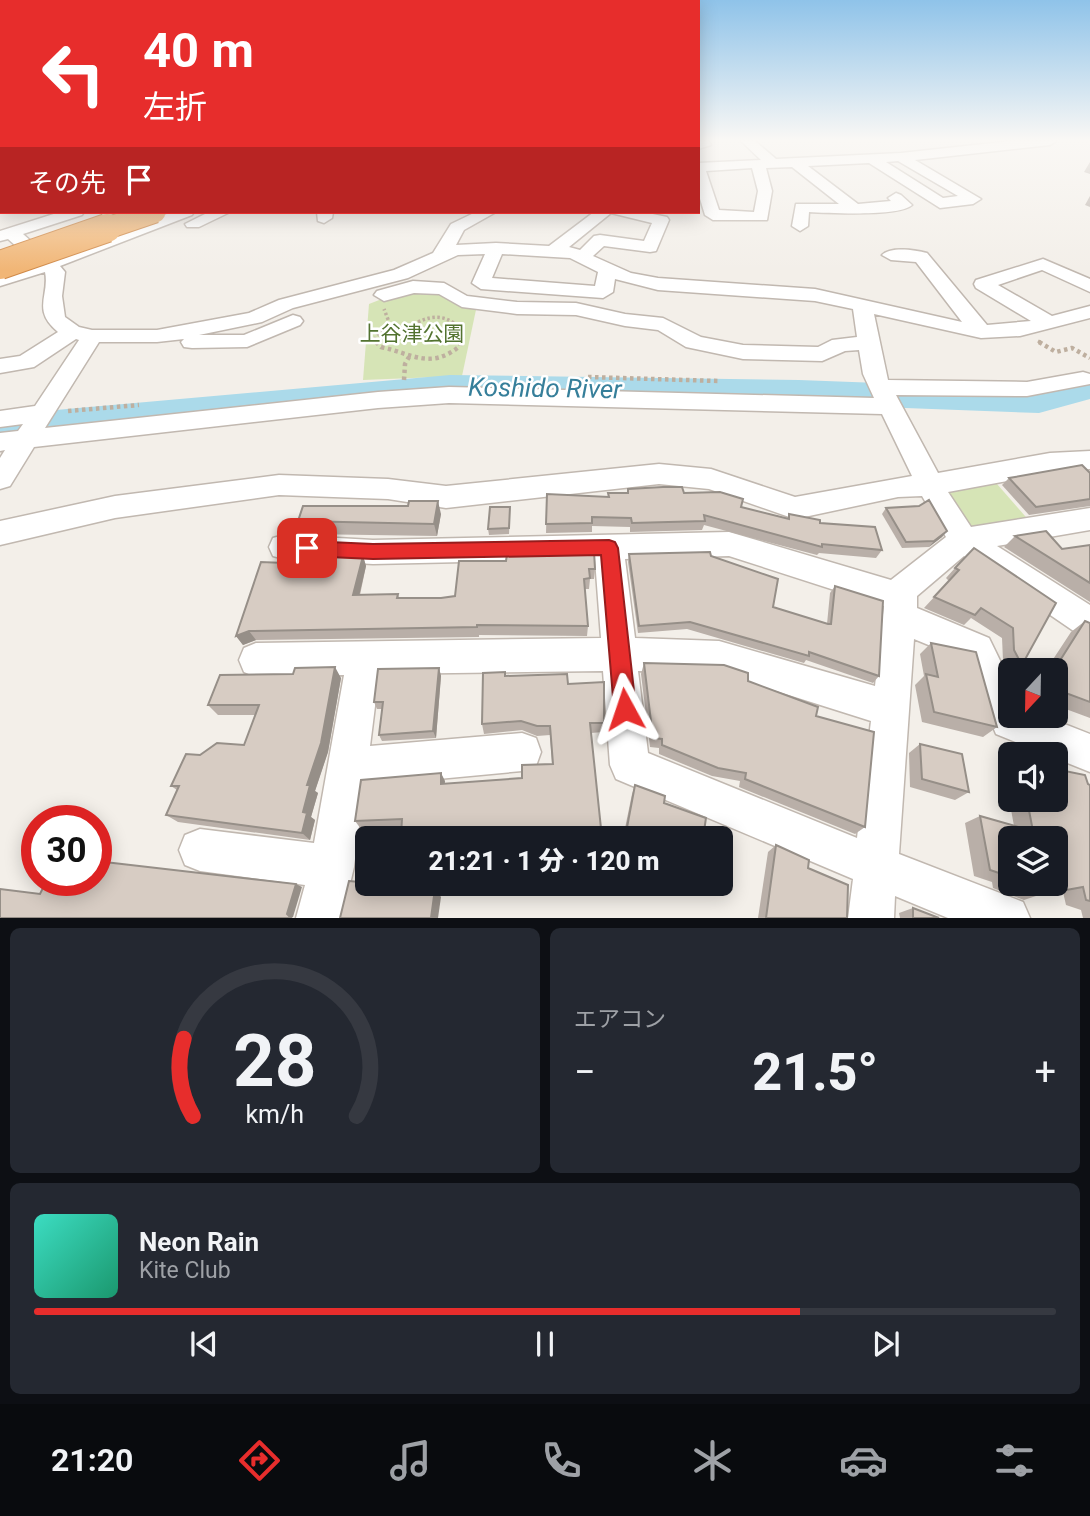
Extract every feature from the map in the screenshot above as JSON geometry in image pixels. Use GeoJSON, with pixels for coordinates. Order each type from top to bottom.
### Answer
{"type":"FeatureCollection","features":[{"type":"Feature","properties":{"kind":"highway"},"geometry":{"type":"LineString","coordinates":[[4,240],[108,214]]}},
{"type":"Feature","properties":{"kind":"highway"},"geometry":{"type":"LineString","coordinates":[[0,265],[149,214]]}},
{"type":"Feature","properties":{"kind":"street"},"geometry":{"type":"LineString","coordinates":[[703,184],[713,215],[761,217],[765,184]]}},
{"type":"Feature","properties":{"kind":"street"},"geometry":{"type":"LineString","coordinates":[[823,184],[855,209]]}},
{"type":"Feature","properties":{"kind":"street"},"geometry":{"type":"LineString","coordinates":[[913,184],[940,203],[973,198],[952,184]]}},
{"type":"Feature","properties":{"kind":"street"},"geometry":{"type":"LineString","coordinates":[[800,226],[802,206],[855,209],[904,205],[896,198]]}},
{"type":"Feature","properties":{"kind":"street"},"geometry":{"type":"LineString","coordinates":[[4,240],[71,214]]}},
{"type":"Feature","properties":{"kind":"street"},"geometry":{"type":"LineString","coordinates":[[0,280],[190,218],[211,214]]}},
{"type":"Feature","properties":{"kind":"street"},"geometry":{"type":"LineString","coordinates":[[440,257],[457,227],[484,214]]}},
{"type":"Feature","properties":{"kind":"street"},"geometry":{"type":"LineString","coordinates":[[555,250],[601,214]]}},
{"type":"Feature","properties":{"kind":"street"},"geometry":{"type":"LineString","coordinates":[[583,256],[600,240],[650,247],[660,220],[628,214]]}},
{"type":"Feature","properties":{"kind":"street"},"geometry":{"type":"LineString","coordinates":[[4,240],[56,272],[50,301],[56,320],[77,339],[152,353],[197,341],[247,341],[308,314],[413,287],[444,289],[461,301],[517,308],[576,309],[625,320],[663,324],[694,342],[743,352],[822,354],[840,345],[867,344]]}},
{"type":"Feature","properties":{"kind":"street"},"geometry":{"type":"LineString","coordinates":[[496,248],[481,283],[603,292],[608,270]]}},
{"type":"Feature","properties":{"kind":"street"},"geometry":{"type":"LineString","coordinates":[[0,366],[26,362],[77,339],[157,335],[255,318],[298,301],[401,274],[455,250],[555,250],[583,256],[625,277],[658,284],[815,296],[862,304],[981,332],[1020,330],[1090,312]]}},
{"type":"Feature","properties":{"kind":"street"},"geometry":{"type":"LineString","coordinates":[[891,255],[921,257],[981,332]]}},
{"type":"Feature","properties":{"kind":"street"},"geometry":{"type":"LineString","coordinates":[[1090,286],[1043,264],[983,284],[1056,319],[1090,331]]}},
{"type":"Feature","properties":{"kind":"street"},"geometry":{"type":"LineString","coordinates":[[862,304],[874,374],[930,485],[963,540],[1090,623]]}},
{"type":"Feature","properties":{"kind":"street"},"geometry":{"type":"LineString","coordinates":[[0,479],[35,425],[77,339]]}},
{"type":"Feature","properties":{"kind":"street"},"geometry":{"type":"LineString","coordinates":[[0,419],[35,425],[449,395],[886,396],[1027,389],[1087,369]]}},
{"type":"Feature","properties":{"kind":"street"},"geometry":{"type":"LineString","coordinates":[[0,442],[35,425]]}},
{"type":"Feature","properties":{"kind":"street"},"geometry":{"type":"LineString","coordinates":[[0,533],[116,507],[279,485],[388,489],[446,497],[659,474],[711,479],[795,508],[898,486],[930,485],[1050,463],[1090,460]]}},
{"type":"Feature","properties":{"kind":"street"},"geometry":{"type":"LineString","coordinates":[[871,918],[902,590],[963,540],[1090,519]]}},
{"type":"Feature","properties":{"kind":"street"},"geometry":{"type":"LineString","coordinates":[[284,547],[373,552],[729,544],[901,607],[977,649],[1009,721],[1090,753]]}},
{"type":"Feature","properties":{"kind":"street"},"geometry":{"type":"LineString","coordinates":[[609,548],[630,765],[1007,918]]}},
{"type":"Feature","properties":{"kind":"street"},"geometry":{"type":"LineString","coordinates":[[256,660],[620,654],[719,657],[891,709]]}},
{"type":"Feature","properties":{"kind":"street"},"geometry":{"type":"LineString","coordinates":[[319,918],[332,867],[364,658]]}},
{"type":"Feature","properties":{"kind":"street"},"geometry":{"type":"LineString","coordinates":[[346,768],[522,752]]}},
{"type":"Feature","properties":{"kind":"street"},"geometry":{"type":"LineString","coordinates":[[200,850],[332,867]]}},
{"type":"Feature","properties":{"kind":"path"},"geometry":{"type":"LineString","coordinates":[[386,306],[384,310],[388,322],[376,337],[376,344],[381,347],[398,349],[409,357],[433,360],[445,357],[460,346],[462,330],[451,319],[436,316],[418,322]]}},
{"type":"Feature","properties":{"kind":"path"},"geometry":{"type":"LineString","coordinates":[[1020,330],[1056,352],[1072,348],[1087,369]]}},
{"type":"Feature","properties":{"kind":"path"},"geometry":{"type":"LineString","coordinates":[[404,374],[409,357]]}},
{"type":"Feature","properties":{"kind":"green space","name":"上谷津公園"},"geometry":{"type":"Polygon","coordinates":[[[405,290],[442,292],[477,305],[462,376],[363,380],[369,304],[405,290]]]}},
{"type":"Feature","properties":{"kind":"green space"},"geometry":{"type":"Polygon","coordinates":[[[997,484],[1032,524],[965,533],[941,491],[997,484]]]}},
{"type":"Feature","properties":{"kind":"building"},"geometry":{"type":"Polygon","coordinates":[[[1082,465],[1090,473],[1090,499],[1036,507],[1009,478],[1082,465]]]}},
{"type":"Feature","properties":{"kind":"building"},"geometry":{"type":"Polygon","coordinates":[[[682,487],[684,493],[720,492],[743,499],[741,507],[789,519],[789,514],[820,520],[820,523],[875,527],[882,550],[822,544],[822,547],[704,515],[705,521],[632,523],[631,518],[592,517],[592,523],[546,524],[547,494],[609,497],[608,493],[628,493],[628,489],[682,487]]]}},
{"type":"Feature","properties":{"kind":"building"},"geometry":{"type":"Polygon","coordinates":[[[929,500],[947,531],[934,541],[906,542],[886,508],[919,506],[929,500]]]}},
{"type":"Feature","properties":{"kind":"building"},"geometry":{"type":"Polygon","coordinates":[[[409,501],[438,501],[434,524],[298,521],[303,506],[408,506],[409,501]]]}},
{"type":"Feature","properties":{"kind":"building"},"geometry":{"type":"Polygon","coordinates":[[[490,507],[510,507],[509,528],[488,529],[490,507]]]}},
{"type":"Feature","properties":{"kind":"building"},"geometry":{"type":"Polygon","coordinates":[[[1046,531],[1062,549],[1090,545],[1090,583],[1015,536],[1046,531]]]}},
{"type":"Feature","properties":{"kind":"building"},"geometry":{"type":"Polygon","coordinates":[[[974,548],[1056,603],[1026,658],[1018,658],[1014,650],[1013,628],[981,608],[975,615],[934,597],[959,570],[955,568],[974,548]]]}},
{"type":"Feature","properties":{"kind":"building"},"geometry":{"type":"Polygon","coordinates":[[[594,551],[595,569],[589,569],[590,578],[584,579],[588,626],[477,625],[249,631],[236,636],[261,562],[285,563],[289,552],[363,556],[353,595],[398,594],[397,598],[441,598],[455,596],[459,561],[506,561],[507,554],[594,551]]]}},
{"type":"Feature","properties":{"kind":"building"},"geometry":{"type":"Polygon","coordinates":[[[710,552],[711,556],[778,579],[773,607],[828,624],[831,624],[835,586],[883,601],[879,676],[809,652],[809,656],[690,622],[639,626],[629,554],[710,552]]]}},
{"type":"Feature","properties":{"kind":"building"},"geometry":{"type":"Polygon","coordinates":[[[1085,621],[1090,623],[1090,702],[1068,694],[1068,658],[1062,658],[1085,621]]]}},
{"type":"Feature","properties":{"kind":"building"},"geometry":{"type":"Polygon","coordinates":[[[931,643],[976,652],[997,727],[934,712],[926,674],[938,677],[931,643]]]}},
{"type":"Feature","properties":{"kind":"building"},"geometry":{"type":"Polygon","coordinates":[[[644,663],[724,665],[748,673],[748,681],[818,707],[816,716],[874,732],[865,827],[745,779],[746,773],[718,768],[662,745],[662,739],[653,738],[644,663]]]}},
{"type":"Feature","properties":{"kind":"building"},"geometry":{"type":"Polygon","coordinates":[[[335,667],[321,743],[307,785],[310,785],[303,812],[307,813],[302,833],[166,815],[179,786],[171,786],[186,754],[200,755],[217,743],[244,745],[259,705],[208,705],[220,675],[293,674],[295,668],[335,667]]]}},
{"type":"Feature","properties":{"kind":"building"},"geometry":{"type":"Polygon","coordinates":[[[439,668],[433,731],[379,735],[383,702],[374,702],[378,669],[439,668]]]}},
{"type":"Feature","properties":{"kind":"building"},"geometry":{"type":"Polygon","coordinates":[[[505,672],[505,676],[567,674],[568,684],[604,682],[604,723],[590,723],[601,826],[402,826],[402,819],[355,821],[361,780],[441,773],[441,784],[522,778],[522,765],[553,764],[550,726],[537,726],[521,721],[482,724],[483,673],[505,672]]]}},
{"type":"Feature","properties":{"kind":"building"},"geometry":{"type":"Polygon","coordinates":[[[920,744],[962,754],[969,792],[922,779],[920,744]]]}},
{"type":"Feature","properties":{"kind":"building"},"geometry":{"type":"Polygon","coordinates":[[[1068,772],[1085,775],[1090,785],[1090,901],[1086,900],[1083,887],[1068,890],[1068,826],[1032,826],[1029,812],[1068,812],[1068,772]]]}},
{"type":"Feature","properties":{"kind":"building"},"geometry":{"type":"Polygon","coordinates":[[[635,785],[665,796],[664,803],[706,818],[705,826],[627,826],[635,785]]]}},
{"type":"Feature","properties":{"kind":"building"},"geometry":{"type":"Polygon","coordinates":[[[980,816],[1015,826],[998,826],[998,873],[990,870],[980,816]]]}},
{"type":"Feature","properties":{"kind":"building"},"geometry":{"type":"Polygon","coordinates":[[[776,845],[809,860],[808,868],[848,885],[847,918],[766,918],[776,845]]]}},
{"type":"Feature","properties":{"kind":"building"},"geometry":{"type":"Polygon","coordinates":[[[112,863],[296,884],[287,914],[291,918],[0,918],[0,889],[21,892],[21,896],[112,896],[112,863]]]}},
{"type":"Feature","properties":{"kind":"building"},"geometry":{"type":"Polygon","coordinates":[[[349,881],[355,882],[355,896],[434,896],[431,918],[340,918],[349,881]]]}},
{"type":"Feature","properties":{"kind":"building"},"geometry":{"type":"Polygon","coordinates":[[[913,908],[939,918],[913,918],[913,908]]]}},
{"type":"Feature","properties":{"kind":"waterway","name":"Koshido River"},"geometry":{"type":"LineString","coordinates":[[0,431],[56,423],[450,386],[799,392],[1039,401],[1090,388]]}},
{"type":"Feature","properties":{"kind":"route"},"geometry":{"type":"LineString","coordinates":[[307,548],[373,552],[609,548],[625,709]]}}]}
